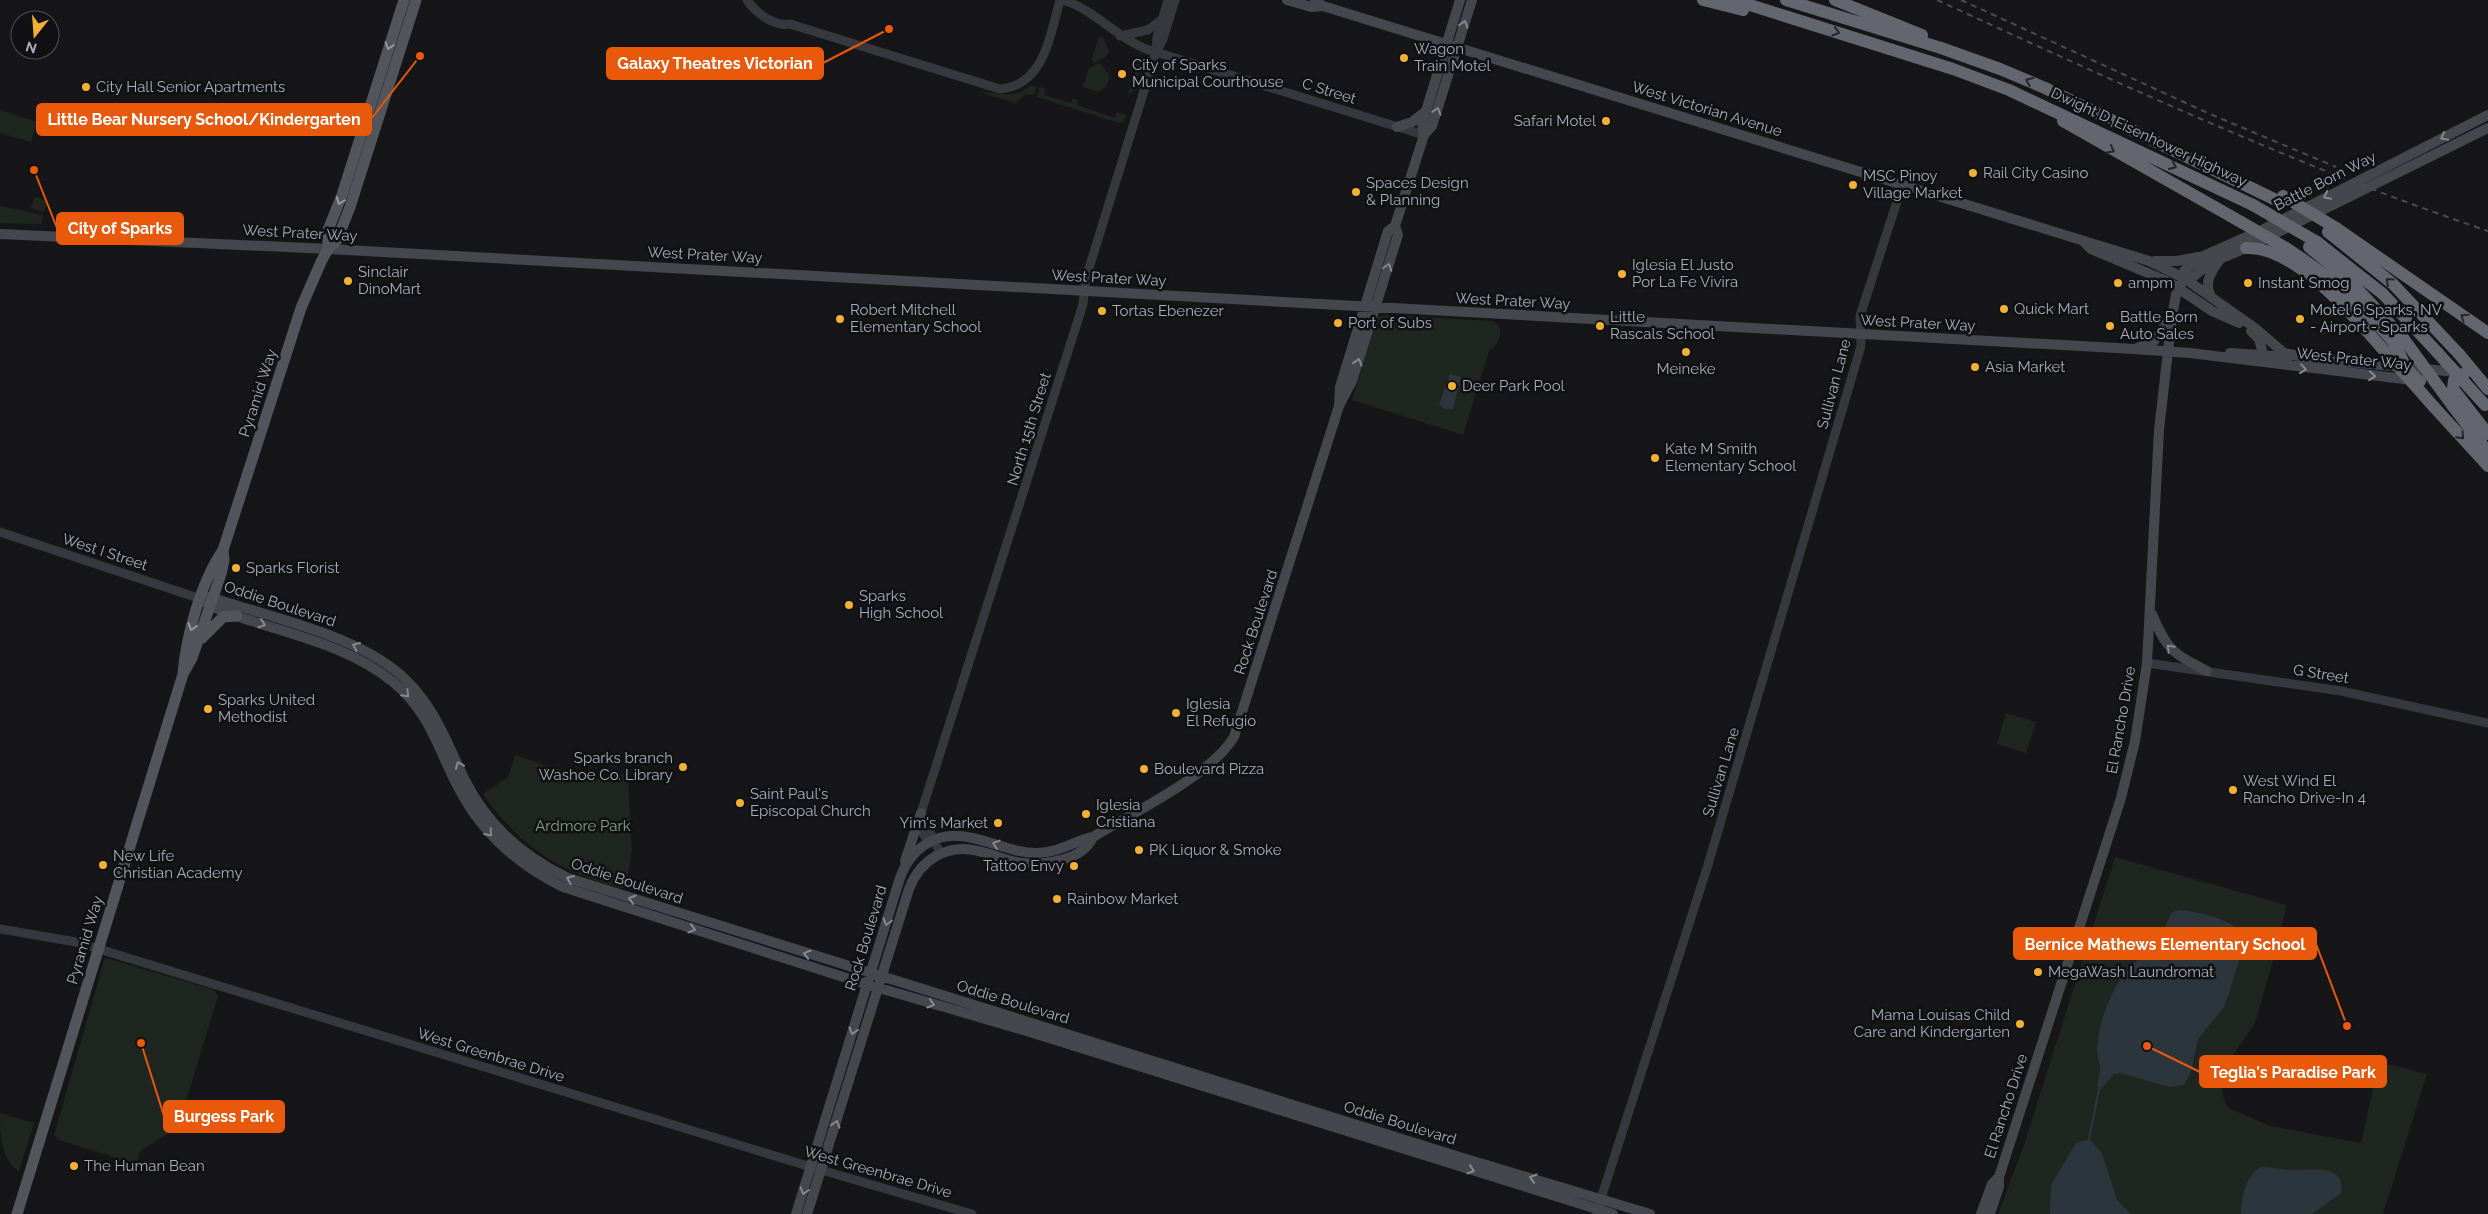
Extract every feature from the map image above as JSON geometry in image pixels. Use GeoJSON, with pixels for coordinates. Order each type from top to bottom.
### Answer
{"type":"FeatureCollection","features":[{"type":"Feature","properties":{"kind":"highway"},"geometry":{"type":"LineString","coordinates":[[1703,0],[1749,12],[1790,17]]}},
{"type":"Feature","properties":{"kind":"highway","name":"Dwight D. Eisenhower Highway"},"geometry":{"type":"LineString","coordinates":[[1734,0],[1953,68],[2042,104],[2253,205],[2282,221],[2383,294],[2438,352],[2486,407]]}},
{"type":"Feature","properties":{"kind":"highway","name":"Dwight D. Eisenhower Highway"},"geometry":{"type":"LineString","coordinates":[[1786,0],[1941,48],[2045,88],[2279,198],[2332,230],[2393,284],[2459,354],[2488,388]]}},
{"type":"Feature","properties":{"kind":"highway"},"geometry":{"type":"LineString","coordinates":[[1835,0],[1916,32],[1941,48]]}},
{"type":"Feature","properties":{"kind":"highway"},"geometry":{"type":"LineString","coordinates":[[2042,104],[2065,123],[2286,248],[2336,285],[2380,328],[2398,349],[2404,366],[2420,381]]}},
{"type":"Feature","properties":{"kind":"highway"},"geometry":{"type":"LineString","coordinates":[[2332,230],[2488,333]]}},
{"type":"Feature","properties":{"kind":"highway"},"geometry":{"type":"LineString","coordinates":[[2313,245],[2371,301],[2403,338],[2488,452]]}},
{"type":"Feature","properties":{"kind":"highway"},"geometry":{"type":"LineString","coordinates":[[2246,248],[2259,248],[2270,251],[2295,266],[2340,303],[2488,466]]}},
{"type":"Feature","properties":{"kind":"highway"},"geometry":{"type":"LineString","coordinates":[[2380,328],[2391,349],[2390,358],[2383,364]]}},
{"type":"Feature","properties":{"kind":"highway"},"geometry":{"type":"LineString","coordinates":[[2465,372],[2456,377],[2453,384],[2458,399],[2488,434]]}},
{"type":"Feature","properties":{"kind":"main road","name":"Pyramid Way"},"geometry":{"type":"LineString","coordinates":[[328,249],[328,230],[342,195],[404,0]]}},
{"type":"Feature","properties":{"kind":"main road","name":"Pyramid Way"},"geometry":{"type":"LineString","coordinates":[[17,1214],[183,674],[197,643],[208,601],[224,560],[223,550],[301,308],[328,249],[337,240],[350,207],[416,0]]}},
{"type":"Feature","properties":{"kind":"main road","name":"West Victorian Avenue"},"geometry":{"type":"LineString","coordinates":[[1287,0],[1311,7],[1319,3],[1902,186],[2149,261],[2181,283],[2212,311],[2236,321],[2256,334],[2261,343],[2263,354]]}},
{"type":"Feature","properties":{"kind":"main road","name":"Rock Boulevard"},"geometry":{"type":"LineString","coordinates":[[1339,406],[1340,387],[1388,232],[1395,226],[1424,136],[1432,126],[1452,46],[1460,0]]}},
{"type":"Feature","properties":{"kind":"main road","name":"Rock Boulevard"},"geometry":{"type":"LineString","coordinates":[[1424,136],[1421,128],[1426,111],[1472,0]]}},
{"type":"Feature","properties":{"kind":"main road"},"geometry":{"type":"LineString","coordinates":[[1397,128],[1414,121],[1426,111]]}},
{"type":"Feature","properties":{"kind":"main road","name":"Battle Born Way"},"geometry":{"type":"LineString","coordinates":[[2181,283],[2184,271],[2203,256],[2262,230],[2488,115]]}},
{"type":"Feature","properties":{"kind":"main road","name":"Battle Born Way"},"geometry":{"type":"LineString","coordinates":[[2181,283],[2193,277],[2210,263],[2246,248],[2488,128]]}},
{"type":"Feature","properties":{"kind":"main road","name":"Rock Boulevard"},"geometry":{"type":"LineString","coordinates":[[807,1214],[816,1169],[902,871],[917,851],[932,840],[950,836],[966,836],[1021,852],[1055,851],[1080,840],[1093,837],[1205,768],[1222,753],[1234,737],[1339,406],[1352,381],[1375,309],[1398,235],[1395,226]]}},
{"type":"Feature","properties":{"kind":"main road","name":"West Prater Way"},"geometry":{"type":"LineString","coordinates":[[0,234],[328,249],[1375,309],[2134,349],[2216,356],[2284,366],[2488,388]]}},
{"type":"Feature","properties":{"kind":"main road","name":"West Victorian Avenue"},"geometry":{"type":"LineString","coordinates":[[2083,241],[2091,249],[2181,283],[2211,298],[2255,328],[2284,353],[2319,360]]}},
{"type":"Feature","properties":{"kind":"main road"},"geometry":{"type":"LineString","coordinates":[[2149,261],[2177,262],[2203,256]]}},
{"type":"Feature","properties":{"kind":"main road"},"geometry":{"type":"LineString","coordinates":[[2211,298],[2208,290],[2208,278],[2221,258]]}},
{"type":"Feature","properties":{"kind":"main road","name":"El Rancho Drive"},"geometry":{"type":"LineString","coordinates":[[1985,1214],[1992,1184],[1999,1177],[2123,789],[2135,741],[2147,663],[2157,455],[2167,352],[2172,316],[2181,283]]}},
{"type":"Feature","properties":{"kind":"main road"},"geometry":{"type":"LineString","coordinates":[[2134,349],[2154,341],[2172,316]]}},
{"type":"Feature","properties":{"kind":"main road","name":"West Prater Way"},"geometry":{"type":"LineString","coordinates":[[2216,356],[2229,353],[2263,354],[2488,375]]}},
{"type":"Feature","properties":{"kind":"main road"},"geometry":{"type":"LineString","coordinates":[[2263,354],[2284,366]]}},
{"type":"Feature","properties":{"kind":"main road","name":"Pyramid Way"},"geometry":{"type":"LineString","coordinates":[[183,674],[188,638],[208,601]]}},
{"type":"Feature","properties":{"kind":"main road","name":"Oddie Boulevard"},"geometry":{"type":"LineString","coordinates":[[208,601],[237,616],[340,650],[366,663],[390,680],[411,700],[429,723],[458,787],[484,826],[518,860],[549,880],[579,894],[868,984],[880,982],[1650,1214]]}},
{"type":"Feature","properties":{"kind":"main road","name":"Oddie Boulevard"},"geometry":{"type":"LineString","coordinates":[[208,601],[346,642],[368,651],[394,669],[418,692],[435,714],[466,782],[483,810],[514,843],[553,871],[588,886],[871,974],[880,982],[1020,1029],[1597,1212],[1612,1214]]}},
{"type":"Feature","properties":{"kind":"main road"},"geometry":{"type":"LineString","coordinates":[[2150,611],[2162,639],[2171,651],[2207,671]]}},
{"type":"Feature","properties":{"kind":"main road"},"geometry":{"type":"LineString","coordinates":[[197,643],[223,617],[237,616]]}},
{"type":"Feature","properties":{"kind":"main road"},"geometry":{"type":"LineString","coordinates":[[902,871],[921,813]]}},
{"type":"Feature","properties":{"kind":"main road","name":"Rock Boulevard"},"geometry":{"type":"LineString","coordinates":[[796,1214],[816,1169],[913,880],[922,866],[940,853],[956,849],[971,849],[1016,862],[1045,863],[1078,853],[1089,846],[1093,837]]}},
{"type":"Feature","properties":{"kind":"street"},"geometry":{"type":"LineString","coordinates":[[747,0],[763,16],[782,24],[790,24],[979,84],[1007,88],[1021,84],[1038,68],[1061,0]]}},
{"type":"Feature","properties":{"kind":"street"},"geometry":{"type":"LineString","coordinates":[[753,0],[765,12],[787,20],[790,24]]}},
{"type":"Feature","properties":{"kind":"street","name":"C Street"},"geometry":{"type":"LineString","coordinates":[[1061,0],[1087,10],[1120,36],[1156,52],[1424,136]]}},
{"type":"Feature","properties":{"kind":"street","name":"North 15th Street"},"geometry":{"type":"LineString","coordinates":[[1156,52],[1157,37],[1168,0]]}},
{"type":"Feature","properties":{"kind":"street","name":"North 15th Street"},"geometry":{"type":"LineString","coordinates":[[921,813],[1078,320],[1086,278],[1156,52],[1163,39],[1175,0]]}},
{"type":"Feature","properties":{"kind":"street"},"geometry":{"type":"LineString","coordinates":[[1120,36],[1148,30],[1163,18]]}},
{"type":"Feature","properties":{"kind":"street","name":"Sullivan Lane"},"geometry":{"type":"LineString","coordinates":[[1597,1212],[1707,868],[1861,346],[1860,316],[1902,186]]}},
{"type":"Feature","properties":{"kind":"street","name":"West I Street"},"geometry":{"type":"LineString","coordinates":[[0,532],[208,601]]}},
{"type":"Feature","properties":{"kind":"street","name":"G Street"},"geometry":{"type":"LineString","coordinates":[[2147,663],[2340,691],[2488,723]]}},
{"type":"Feature","properties":{"kind":"street"},"geometry":{"type":"LineString","coordinates":[[921,813],[932,833],[932,840],[940,853]]}},
{"type":"Feature","properties":{"kind":"street","name":"West Greenbrae Drive"},"geometry":{"type":"LineString","coordinates":[[0,929],[61,938],[98,948],[816,1169],[972,1214]]}},
{"type":"Feature","properties":{"kind":"green space"},"geometry":{"type":"Polygon","coordinates":[[[1099,37],[1103,38],[1109,51],[1107,56],[1094,63],[1092,59],[1099,37]]]}},
{"type":"Feature","properties":{"kind":"green space"},"geometry":{"type":"Polygon","coordinates":[[[1140,58],[1143,63],[1134,91],[1128,94],[1140,58]]]}},
{"type":"Feature","properties":{"kind":"green space"},"geometry":{"type":"Polygon","coordinates":[[[1100,63],[1110,76],[1106,87],[1098,92],[1083,87],[1089,68],[1100,63]]]}},
{"type":"Feature","properties":{"kind":"green space"},"geometry":{"type":"Polygon","coordinates":[[[1031,85],[1036,87],[1035,94],[1025,95],[1015,103],[979,92],[1012,94],[1025,90],[1031,85]]]}},
{"type":"Feature","properties":{"kind":"green space"},"geometry":{"type":"Polygon","coordinates":[[[1040,87],[1046,89],[1044,95],[1071,103],[1072,98],[1078,100],[1077,105],[1115,118],[1117,112],[1126,115],[1124,121],[1119,123],[1037,97],[1040,87]]]}},
{"type":"Feature","properties":{"kind":"green space"},"geometry":{"type":"Polygon","coordinates":[[[0,110],[37,122],[31,142],[0,133],[0,110]]]}},
{"type":"Feature","properties":{"kind":"green space"},"geometry":{"type":"Polygon","coordinates":[[[35,197],[48,201],[44,212],[31,208],[35,197]]]}},
{"type":"Feature","properties":{"kind":"green space"},"geometry":{"type":"Polygon","coordinates":[[[0,206],[43,215],[42,224],[0,223],[0,206]]]}},
{"type":"Feature","properties":{"kind":"green space"},"geometry":{"type":"Polygon","coordinates":[[[1379,316],[1493,321],[1498,325],[1500,336],[1495,346],[1489,351],[1463,435],[1352,400],[1376,320],[1379,316]]]}},
{"type":"Feature","properties":{"kind":"green space"},"geometry":{"type":"Polygon","coordinates":[[[2006,713],[2036,722],[2026,753],[1997,744],[2006,713]]]}},
{"type":"Feature","properties":{"kind":"green space","name":"Ardmore Park"},"geometry":{"type":"Polygon","coordinates":[[[515,755],[586,779],[623,774],[628,778],[632,851],[626,887],[621,888],[599,882],[560,865],[527,843],[497,813],[483,794],[508,777],[515,755]]]}},
{"type":"Feature","properties":{"kind":"green space"},"geometry":{"type":"Polygon","coordinates":[[[2115,857],[2286,905],[2279,940],[2255,1023],[2231,1058],[2222,1090],[2225,1103],[2229,1108],[2270,1126],[2361,1143],[2379,1062],[2427,1074],[2383,1214],[1998,1214],[2025,1142],[2115,857]]]}},
{"type":"Feature","properties":{"kind":"green space"},"geometry":{"type":"Polygon","coordinates":[[[106,958],[211,989],[218,996],[185,1104],[186,1123],[143,1149],[139,1154],[135,1169],[108,1155],[59,1140],[54,1135],[106,958]]]}},
{"type":"Feature","properties":{"kind":"green space"},"geometry":{"type":"Polygon","coordinates":[[[0,1113],[34,1123],[19,1172],[8,1159],[2,1144],[0,1113]]]}},
{"type":"Feature","properties":{"kind":"shaded area","name":"Deer Park Pool"},"geometry":{"type":"Polygon","coordinates":[[[1450,374],[1461,377],[1453,409],[1445,409],[1439,405],[1450,374]]]}},
{"type":"Feature","properties":{"kind":"shaded area"},"geometry":{"type":"Polygon","coordinates":[[[2178,910],[2212,916],[2236,927],[2242,932],[2243,947],[2224,1007],[2198,1039],[2191,1071],[2184,1085],[2170,1087],[2120,1073],[2114,1074],[2101,1089],[2098,1089],[2100,1070],[2097,1053],[2098,1040],[2102,1019],[2110,998],[2127,971],[2158,938],[2171,913],[2178,910]]]}},
{"type":"Feature","properties":{"kind":"shaded area"},"geometry":{"type":"Polygon","coordinates":[[[2089,1139],[2102,1153],[2117,1200],[2131,1214],[2050,1214],[2051,1185],[2076,1143],[2089,1139]]]}},
{"type":"Feature","properties":{"kind":"shaded area"},"geometry":{"type":"Polygon","coordinates":[[[2261,1167],[2319,1170],[2334,1173],[2339,1177],[2341,1193],[2312,1214],[2241,1214],[2245,1188],[2252,1175],[2261,1167]]]}},
{"type":"Feature","properties":{"kind":"waterway"},"geometry":{"type":"LineString","coordinates":[[2089,1139],[2099,1089]]}},
{"type":"Feature","properties":{"kind":"railway"},"geometry":{"type":"LineString","coordinates":[[1937,0],[2141,93],[2278,152],[2417,206],[2488,231]]}},
{"type":"Feature","properties":{"kind":"railway"},"geometry":{"type":"LineString","coordinates":[[1961,0],[2210,114],[2336,167]]}},
{"type":"Feature","properties":{"kind":"place","name":"Galaxy Theatres Victorian"},"geometry":{"type":"Point","coordinates":[889,29]}},
{"type":"Feature","properties":{"kind":"place","name":"Little Bear Nursery School/Kindergarten"},"geometry":{"type":"Point","coordinates":[420,56]}},
{"type":"Feature","properties":{"kind":"place","name":"Wagon Train Motel"},"geometry":{"type":"Point","coordinates":[1404,58]}},
{"type":"Feature","properties":{"kind":"place","name":"City of Sparks Municipal Courthouse"},"geometry":{"type":"Point","coordinates":[1122,74]}},
{"type":"Feature","properties":{"kind":"place","name":"City Hall Senior Apartments"},"geometry":{"type":"Point","coordinates":[86,87]}},
{"type":"Feature","properties":{"kind":"place","name":"Safari Motel"},"geometry":{"type":"Point","coordinates":[1606,121]}},
{"type":"Feature","properties":{"kind":"place","name":"City of Sparks"},"geometry":{"type":"Point","coordinates":[34,170]}},
{"type":"Feature","properties":{"kind":"place","name":"Rail City Casino"},"geometry":{"type":"Point","coordinates":[1973,173]}},
{"type":"Feature","properties":{"kind":"place","name":"MSC Pinoy Village Market"},"geometry":{"type":"Point","coordinates":[1853,185]}},
{"type":"Feature","properties":{"kind":"place","name":"Spaces Design & Planning"},"geometry":{"type":"Point","coordinates":[1356,192]}},
{"type":"Feature","properties":{"kind":"place","name":"Iglesia El Justo Por La Fe Vivira"},"geometry":{"type":"Point","coordinates":[1622,274]}},
{"type":"Feature","properties":{"kind":"place","name":"Sinclair DinoMart"},"geometry":{"type":"Point","coordinates":[348,281]}},
{"type":"Feature","properties":{"kind":"place","name":"ampm"},"geometry":{"type":"Point","coordinates":[2118,283]}},
{"type":"Feature","properties":{"kind":"place","name":"Instant Smog"},"geometry":{"type":"Point","coordinates":[2248,283]}},
{"type":"Feature","properties":{"kind":"place","name":"Quick Mart"},"geometry":{"type":"Point","coordinates":[2004,309]}},
{"type":"Feature","properties":{"kind":"place","name":"Tortas Ebenezer"},"geometry":{"type":"Point","coordinates":[1102,311]}},
{"type":"Feature","properties":{"kind":"place","name":"Robert Mitchell Elementary School"},"geometry":{"type":"Point","coordinates":[840,319]}},
{"type":"Feature","properties":{"kind":"place","name":"Motel 6 Sparks, NV - Airport - Sparks"},"geometry":{"type":"Point","coordinates":[2300,319]}},
{"type":"Feature","properties":{"kind":"place","name":"Port of Subs"},"geometry":{"type":"Point","coordinates":[1338,323]}},
{"type":"Feature","properties":{"kind":"place","name":"Little Rascals School"},"geometry":{"type":"Point","coordinates":[1600,326]}},
{"type":"Feature","properties":{"kind":"place","name":"Battle Born Auto Sales"},"geometry":{"type":"Point","coordinates":[2110,326]}},
{"type":"Feature","properties":{"kind":"place","name":"Meineke"},"geometry":{"type":"Point","coordinates":[1686,352]}},
{"type":"Feature","properties":{"kind":"place","name":"Asia Market"},"geometry":{"type":"Point","coordinates":[1975,367]}},
{"type":"Feature","properties":{"kind":"place","name":"Deer Park Pool"},"geometry":{"type":"Point","coordinates":[1452,386]}},
{"type":"Feature","properties":{"kind":"place","name":"Kate M Smith Elementary School"},"geometry":{"type":"Point","coordinates":[1655,458]}},
{"type":"Feature","properties":{"kind":"place","name":"Sparks Florist"},"geometry":{"type":"Point","coordinates":[236,568]}},
{"type":"Feature","properties":{"kind":"place","name":"Sparks High School"},"geometry":{"type":"Point","coordinates":[849,605]}},
{"type":"Feature","properties":{"kind":"place","name":"Sparks United Methodist"},"geometry":{"type":"Point","coordinates":[208,709]}},
{"type":"Feature","properties":{"kind":"place","name":"Iglesia El Refugio"},"geometry":{"type":"Point","coordinates":[1176,713]}},
{"type":"Feature","properties":{"kind":"place","name":"Sparks branch Washoe Co. Library"},"geometry":{"type":"Point","coordinates":[683,767]}},
{"type":"Feature","properties":{"kind":"place","name":"Boulevard Pizza"},"geometry":{"type":"Point","coordinates":[1144,769]}},
{"type":"Feature","properties":{"kind":"place","name":"West Wind El Rancho Drive-In 4"},"geometry":{"type":"Point","coordinates":[2233,790]}},
{"type":"Feature","properties":{"kind":"place","name":"Saint Paul's Episcopal Church"},"geometry":{"type":"Point","coordinates":[740,803]}},
{"type":"Feature","properties":{"kind":"place","name":"Iglesia Cristiana"},"geometry":{"type":"Point","coordinates":[1086,814]}},
{"type":"Feature","properties":{"kind":"place","name":"Yim's Market"},"geometry":{"type":"Point","coordinates":[998,823]}},
{"type":"Feature","properties":{"kind":"place","name":"PK Liquor & Smoke"},"geometry":{"type":"Point","coordinates":[1139,850]}},
{"type":"Feature","properties":{"kind":"place","name":"New Life Christian Academy"},"geometry":{"type":"Point","coordinates":[103,865]}},
{"type":"Feature","properties":{"kind":"place","name":"Tattoo Envy"},"geometry":{"type":"Point","coordinates":[1074,866]}},
{"type":"Feature","properties":{"kind":"place","name":"Rainbow Market"},"geometry":{"type":"Point","coordinates":[1057,899]}},
{"type":"Feature","properties":{"kind":"place","name":"MegaWash Laundromat"},"geometry":{"type":"Point","coordinates":[2038,972]}},
{"type":"Feature","properties":{"kind":"place","name":"Mama Louisas Child Care and Kindergarten"},"geometry":{"type":"Point","coordinates":[2020,1024]}},
{"type":"Feature","properties":{"kind":"place","name":"Bernice Mathews Elementary School"},"geometry":{"type":"Point","coordinates":[2347,1026]}},
{"type":"Feature","properties":{"kind":"place","name":"Burgess Park"},"geometry":{"type":"Point","coordinates":[141,1043]}},
{"type":"Feature","properties":{"kind":"place","name":"Teglia's Paradise Park"},"geometry":{"type":"Point","coordinates":[2147,1046]}},
{"type":"Feature","properties":{"kind":"place","name":"The Human Bean"},"geometry":{"type":"Point","coordinates":[74,1166]}}]}
